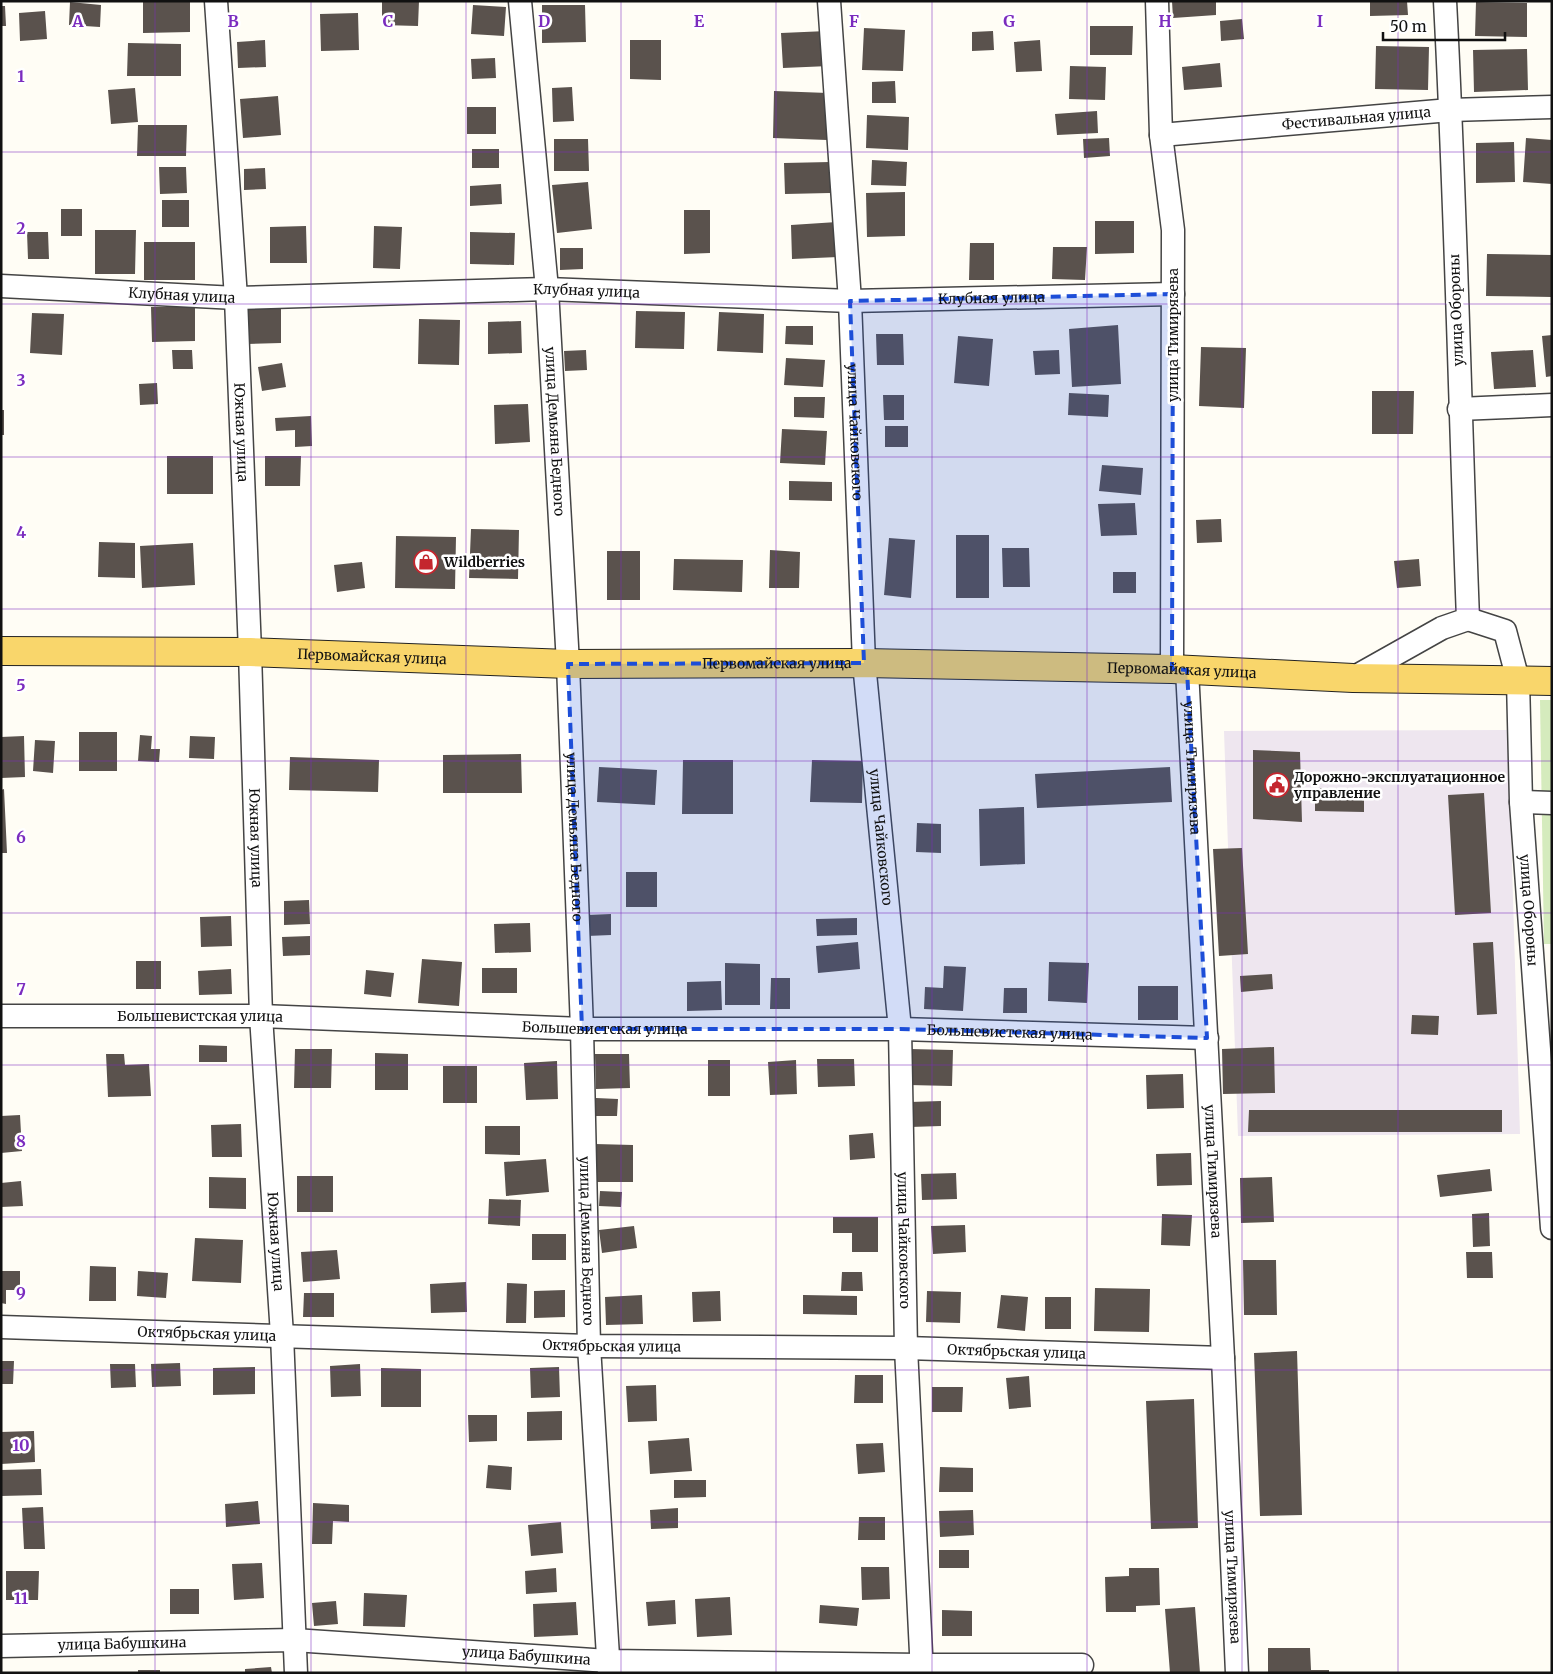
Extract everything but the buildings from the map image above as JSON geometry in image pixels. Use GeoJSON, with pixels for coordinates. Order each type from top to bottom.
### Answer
{"type":"FeatureCollection","features":[{"type":"Feature","properties":{"kind":"main road","name":"Первомайская улица"},"geometry":{"type":"LineString","coordinates":[[1,650],[250,652],[568,664],[864,663],[1179,670],[1353,678],[1552,681]]}},
{"type":"Feature","properties":{"kind":"street","name":"Южная улица"},"geometry":{"type":"LineString","coordinates":[[216,1],[236,298],[250,652],[261,1016],[282,1335],[296,1673]]}},
{"type":"Feature","properties":{"kind":"street","name":"улица Демьяна Бедного"},"geometry":{"type":"LineString","coordinates":[[520,1],[547,289],[568,664],[582,1029],[589,1346],[608,1667]]}},
{"type":"Feature","properties":{"kind":"street","name":"улица Чайковского"},"geometry":{"type":"LineString","coordinates":[[829,1],[850,300],[864,663],[900,1029],[906,1348],[922,1669]]}},
{"type":"Feature","properties":{"kind":"street","name":"улица Тимирязева"},"geometry":{"type":"LineString","coordinates":[[1157,1],[1161,135],[1173,230],[1179,670],[1207,1038],[1237,1673]]}},
{"type":"Feature","properties":{"kind":"street","name":"улица Обороны"},"geometry":{"type":"LineString","coordinates":[[1445,1],[1468,619],[1505,631],[1518,680],[1521,802],[1542,964],[1552,1228]]}},
{"type":"Feature","properties":{"kind":"street","name":"Фестивальная улица"},"geometry":{"type":"LineString","coordinates":[[1161,135],[1450,110],[1552,107]]}},
{"type":"Feature","properties":{"kind":"street","name":"Клубная улица"},"geometry":{"type":"LineString","coordinates":[[1,286],[236,298],[547,289],[850,300],[1173,294]]}},
{"type":"Feature","properties":{"kind":"street"},"geometry":{"type":"LineString","coordinates":[[1460,409],[1552,405]]}},
{"type":"Feature","properties":{"kind":"street"},"geometry":{"type":"LineString","coordinates":[[1353,678],[1442,628],[1468,619]]}},
{"type":"Feature","properties":{"kind":"street"},"geometry":{"type":"LineString","coordinates":[[1521,802],[1552,803]]}},
{"type":"Feature","properties":{"kind":"street","name":"Большевистская улица"},"geometry":{"type":"LineString","coordinates":[[1,1016],[261,1016],[582,1029],[900,1029],[1207,1038]]}},
{"type":"Feature","properties":{"kind":"street","name":"Октябрьская улица"},"geometry":{"type":"LineString","coordinates":[[1,1327],[589,1346],[906,1348],[1223,1358]]}},
{"type":"Feature","properties":{"kind":"street","name":"улица Бабушкина"},"geometry":{"type":"LineString","coordinates":[[1,1646],[294,1640],[608,1667],[922,1669],[1082,1665]]}},
{"type":"Feature","properties":{"kind":"highlighted area"},"geometry":{"type":"Polygon","coordinates":[[[1173,294],[1172,669],[1187,670],[1207,1038],[900,1029],[582,1029],[568,664],[864,663],[850,301],[1173,294]]]}},
{"type":"Feature","properties":{"kind":"shaded area"},"geometry":{"type":"Polygon","coordinates":[[[1508,730],[1520,1134],[1238,1136],[1224,731],[1508,730]]]}},
{"type":"Feature","properties":{"kind":"green space"},"geometry":{"type":"Polygon","coordinates":[[[1540,700],[1552,700],[1552,944],[1544,944],[1540,700]]]}},
{"type":"Feature","properties":{"kind":"place","name":"Wildberries"},"geometry":{"type":"Point","coordinates":[426,562]}},
{"type":"Feature","properties":{"kind":"place","name":"Дорожно-эксплуатационное управление"},"geometry":{"type":"Point","coordinates":[1277,785]}}]}
